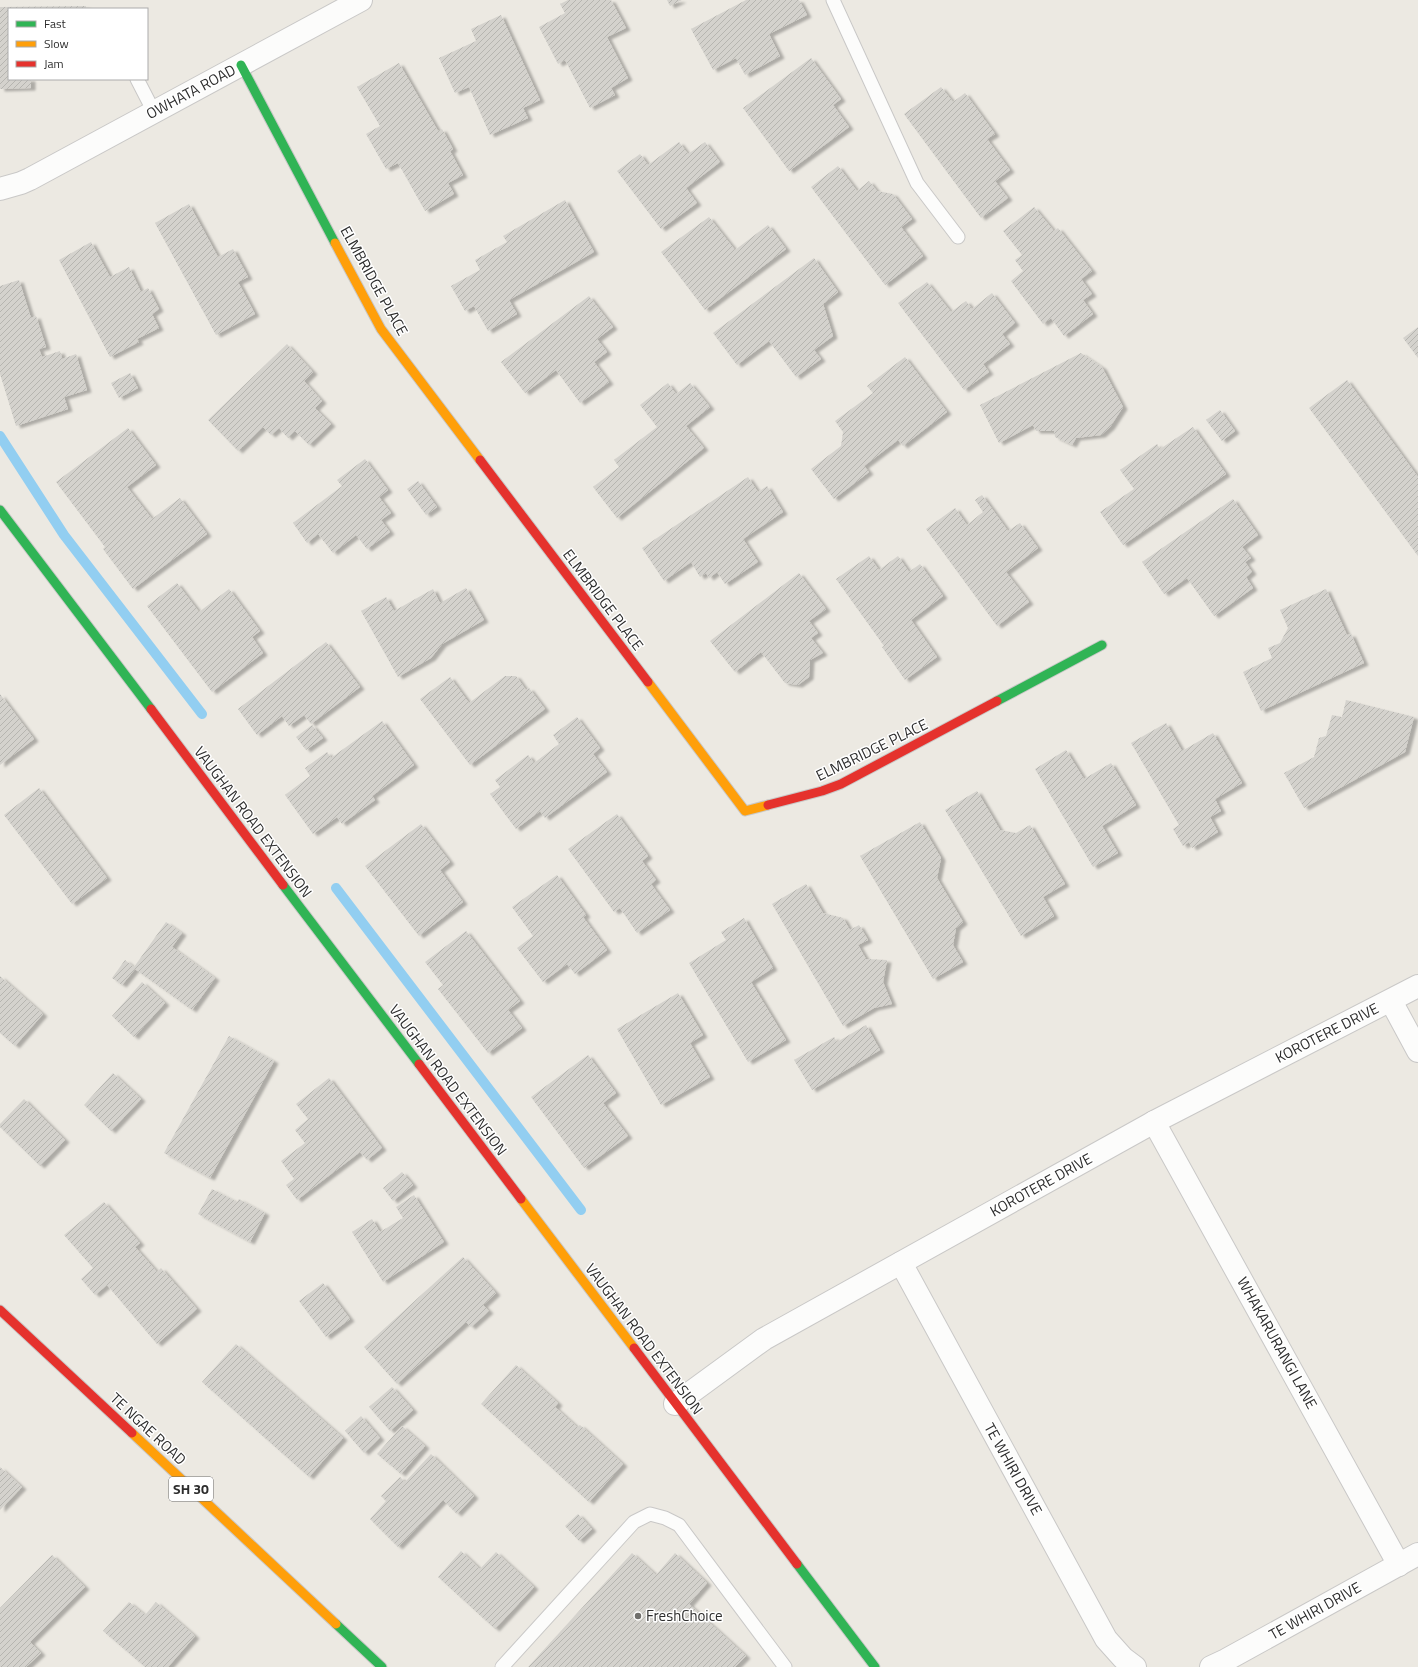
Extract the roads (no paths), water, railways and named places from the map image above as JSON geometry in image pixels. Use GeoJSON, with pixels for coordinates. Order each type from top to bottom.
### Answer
{"type":"FeatureCollection","features":[{"type":"Feature","properties":{"kind":"main road","name":"ELMBRIDGE PLACE"},"geometry":{"type":"LineString","coordinates":[[241,65],[381,329],[745,811],[822,791],[841,784],[1102,645]]}},
{"type":"Feature","properties":{"kind":"main road","name":"VAUGHAN ROAD EXTENSION"},"geometry":{"type":"LineString","coordinates":[[0,510],[875,1667]]}},
{"type":"Feature","properties":{"kind":"main road","name":"TE NGAE ROAD"},"geometry":{"type":"LineString","coordinates":[[0,1310],[382,1667]]}},
{"type":"Feature","properties":{"kind":"street","name":"OWHATA ROAD"},"geometry":{"type":"LineString","coordinates":[[0,189],[21,183],[361,0]]}},
{"type":"Feature","properties":{"kind":"street","name":"OWHATA ROAD"},"geometry":{"type":"LineString","coordinates":[[0,201],[21,183]]}},
{"type":"Feature","properties":{"kind":"street","name":"KOROTERE DRIVE"},"geometry":{"type":"LineString","coordinates":[[675,1404],[764,1339],[1154,1122],[1418,986]]}},
{"type":"Feature","properties":{"kind":"street"},"geometry":{"type":"LineString","coordinates":[[1391,1001],[1418,1051]]}},
{"type":"Feature","properties":{"kind":"street","name":"WHAKARURANGI LANE"},"geometry":{"type":"LineString","coordinates":[[1154,1122],[1399,1565]]}},
{"type":"Feature","properties":{"kind":"street","name":"TE WHIRI DRIVE"},"geometry":{"type":"LineString","coordinates":[[901,1263],[1106,1639],[1123,1658],[1135,1667]]}},
{"type":"Feature","properties":{"kind":"street","name":"TE WHIRI DRIVE"},"geometry":{"type":"LineString","coordinates":[[1211,1667],[1418,1554]]}},
{"type":"Feature","properties":{"kind":"lane"},"geometry":{"type":"LineString","coordinates":[[833,0],[917,183],[958,237]]}},
{"type":"Feature","properties":{"kind":"lane"},"geometry":{"type":"LineString","coordinates":[[138,80],[154,112]]}},
{"type":"Feature","properties":{"kind":"lane"},"geometry":{"type":"LineString","coordinates":[[502,1667],[634,1522],[650,1514],[665,1518],[679,1525],[785,1667]]}},
{"type":"Feature","properties":{"kind":"waterway"},"geometry":{"type":"LineString","coordinates":[[0,436],[64,535],[202,714]]}},
{"type":"Feature","properties":{"kind":"waterway"},"geometry":{"type":"LineString","coordinates":[[336,888],[581,1210]]}},
{"type":"Feature","properties":{"kind":"place","name":"FreshChoice"},"geometry":{"type":"Point","coordinates":[638,1616]}}]}
